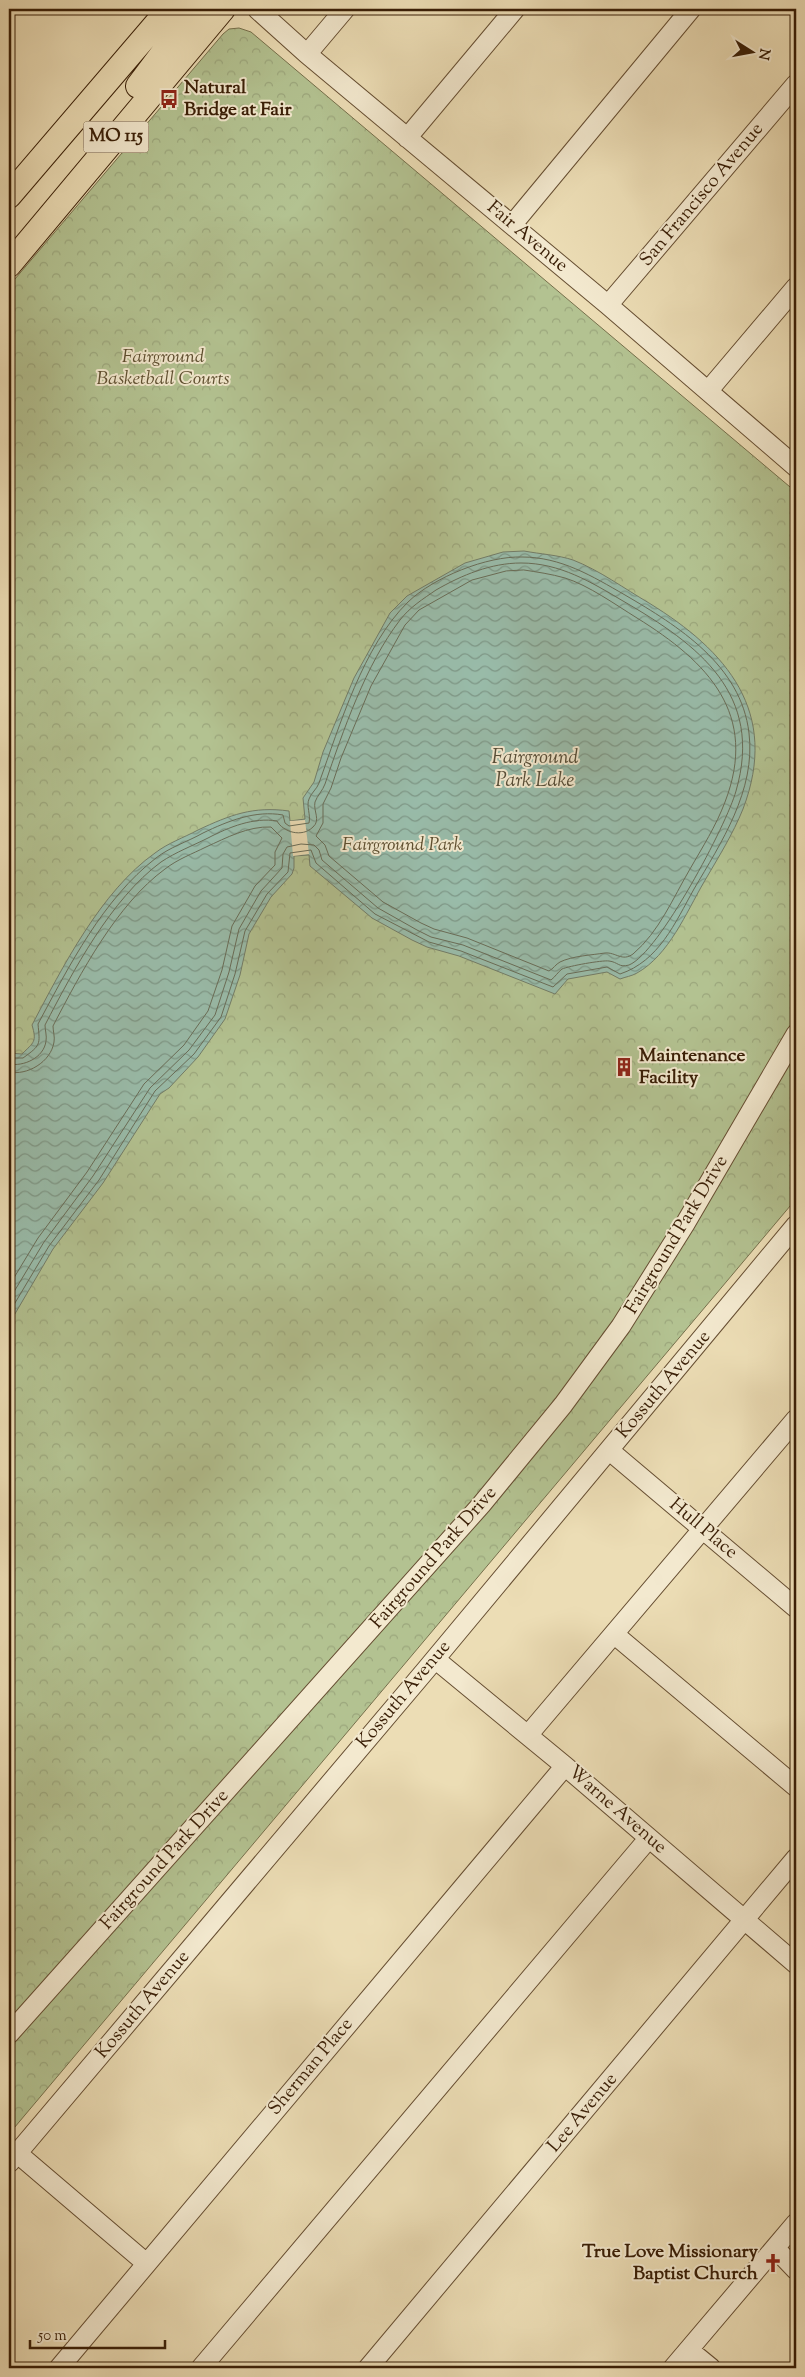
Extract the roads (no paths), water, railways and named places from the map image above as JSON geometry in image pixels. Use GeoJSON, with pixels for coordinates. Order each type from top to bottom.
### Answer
{"type":"FeatureCollection","features":[{"type":"Feature","properties":{"kind":"main road","name":"MO 115"},"geometry":{"type":"LineString","coordinates":[[9,196],[169,9]]}},
{"type":"Feature","properties":{"kind":"main road"},"geometry":{"type":"LineString","coordinates":[[94,164],[126,102],[196,9]]}},
{"type":"Feature","properties":{"kind":"main road","name":"MO 115"},"geometry":{"type":"LineString","coordinates":[[9,265],[223,9]]}},
{"type":"Feature","properties":{"kind":"street","name":"Fair Avenue"},"geometry":{"type":"LineString","coordinates":[[257,9],[307,54],[608,305],[796,467]]}},
{"type":"Feature","properties":{"kind":"street"},"geometry":{"type":"LineString","coordinates":[[307,54],[345,9]]}},
{"type":"Feature","properties":{"kind":"street"},"geometry":{"type":"LineString","coordinates":[[407,138],[516,9]]}},
{"type":"Feature","properties":{"kind":"street"},"geometry":{"type":"LineString","coordinates":[[512,225],[691,9]]}},
{"type":"Feature","properties":{"kind":"street","name":"San Francisco Avenue"},"geometry":{"type":"LineString","coordinates":[[608,305],[796,84]]}},
{"type":"Feature","properties":{"kind":"street"},"geometry":{"type":"LineString","coordinates":[[708,391],[796,287]]}},
{"type":"Feature","properties":{"kind":"street","name":"Fairground Park Drive"},"geometry":{"type":"LineString","coordinates":[[9,2034],[475,1512],[563,1405],[626,1318],[685,1224],[796,1034]]}},
{"type":"Feature","properties":{"kind":"street","name":"Kossuth Avenue"},"geometry":{"type":"LineString","coordinates":[[13,2158],[610,1451],[790,1247],[796,1225]]}},
{"type":"Feature","properties":{"kind":"street"},"geometry":{"type":"LineString","coordinates":[[528,1735],[794,1426]]}},
{"type":"Feature","properties":{"kind":"street","name":"Hull Place"},"geometry":{"type":"LineString","coordinates":[[610,1451],[796,1608]]}},
{"type":"Feature","properties":{"kind":"street"},"geometry":{"type":"LineString","coordinates":[[614,1634],[796,1787]]}},
{"type":"Feature","properties":{"kind":"street","name":"Warne Avenue"},"geometry":{"type":"LineString","coordinates":[[435,1659],[565,1766],[796,1964]]}},
{"type":"Feature","properties":{"kind":"street","name":"Sherman Place"},"geometry":{"type":"LineString","coordinates":[[59,2368],[565,1766]]}},
{"type":"Feature","properties":{"kind":"street"},"geometry":{"type":"LineString","coordinates":[[201,2368],[649,1838]]}},
{"type":"Feature","properties":{"kind":"street","name":"Lee Avenue"},"geometry":{"type":"LineString","coordinates":[[368,2368],[796,1858]]}},
{"type":"Feature","properties":{"kind":"street"},"geometry":{"type":"LineString","coordinates":[[13,2158],[146,2263]]}},
{"type":"Feature","properties":{"kind":"street"},"geometry":{"type":"LineString","coordinates":[[711,2368],[681,2362],[796,2223]]}},
{"type":"Feature","properties":{"kind":"street"},"geometry":{"type":"LineString","coordinates":[[775,2248],[796,2270]]}},
{"type":"Feature","properties":{"kind":"water","name":"Fairground Park Lake"},"geometry":{"type":"Polygon","coordinates":[[[524,551],[561,557],[583,564],[612,580],[677,622],[702,642],[723,664],[739,688],[750,714],[755,743],[753,774],[743,809],[735,828],[676,932],[658,956],[635,974],[620,979],[607,972],[568,979],[555,994],[459,956],[427,947],[412,940],[372,918],[310,866],[309,855],[294,856],[292,874],[271,897],[249,934],[240,975],[225,1019],[198,1057],[169,1088],[160,1094],[103,1183],[53,1249],[9,1324],[9,1053],[22,1054],[32,1044],[34,1035],[32,1025],[56,979],[84,932],[117,888],[135,869],[170,843],[231,816],[253,811],[289,811],[290,821],[305,819],[303,798],[314,782],[323,752],[354,678],[390,613],[407,596],[465,563],[503,552],[524,551]]]}},
{"type":"Feature","properties":{"kind":"place","name":"Natural Bridge at Fair"},"geometry":{"type":"Point","coordinates":[169,99]}},
{"type":"Feature","properties":{"kind":"place","name":"Maintenance Facility"},"geometry":{"type":"Point","coordinates":[624,1067]}},
{"type":"Feature","properties":{"kind":"place","name":"True Love Missionary Baptist Church"},"geometry":{"type":"Point","coordinates":[773,2263]}},
{"type":"Feature","properties":{"kind":"park label","name":"Fairground Basketball Courts"},"geometry":{"type":"Point","coordinates":[163,368]}},
{"type":"Feature","properties":{"kind":"park label","name":"Fairground Park"},"geometry":{"type":"Point","coordinates":[402,845]}}]}
